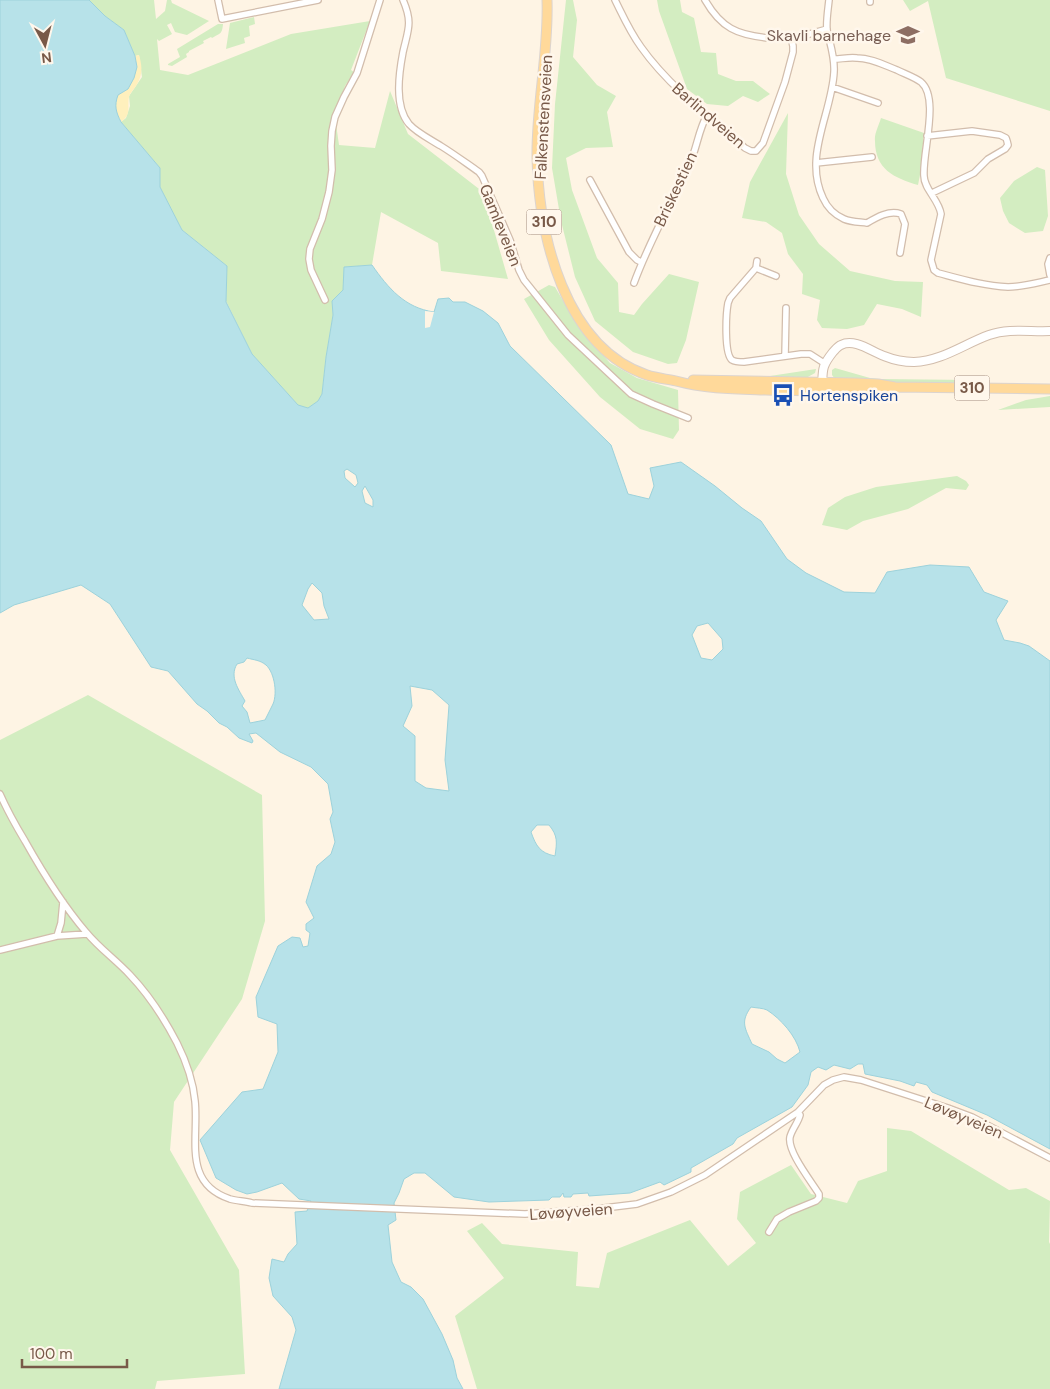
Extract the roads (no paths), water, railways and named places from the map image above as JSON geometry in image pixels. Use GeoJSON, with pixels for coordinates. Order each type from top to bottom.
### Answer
{"type":"FeatureCollection","features":[{"type":"Feature","properties":{"kind":"main road","name":"Falkenstensveien"},"geometry":{"type":"LineString","coordinates":[[547,0],[547,30],[537,157],[545,229],[550,252],[567,297],[579,318],[604,349],[630,368],[647,375],[692,385],[727,388],[823,387],[865,390],[895,387],[1050,389]]}},
{"type":"Feature","properties":{"kind":"street"},"geometry":{"type":"LineString","coordinates":[[218,0],[222,19],[318,0]]}},
{"type":"Feature","properties":{"kind":"street"},"geometry":{"type":"LineString","coordinates":[[325,300],[311,270],[310,249],[322,219],[329,192],[332,170],[331,146],[335,117],[358,73],[380,0]]}},
{"type":"Feature","properties":{"kind":"street","name":"Gamleveien"},"geometry":{"type":"LineString","coordinates":[[403,0],[409,15],[410,25],[403,53],[398,89],[405,117],[410,125],[479,172],[510,240],[524,280],[568,334],[631,394],[688,418]]}},
{"type":"Feature","properties":{"kind":"street","name":"Barlindveien"},"geometry":{"type":"LineString","coordinates":[[615,0],[642,49],[666,77],[745,148],[751,151],[756,151],[763,143],[785,82],[793,52],[791,38]]}},
{"type":"Feature","properties":{"kind":"street"},"geometry":{"type":"LineString","coordinates":[[705,0],[711,10],[733,30],[758,37],[791,38],[827,29]]}},
{"type":"Feature","properties":{"kind":"street"},"geometry":{"type":"LineString","coordinates":[[829,0],[827,29],[835,70],[819,141],[816,163],[818,183],[824,201],[836,215],[846,220],[867,223],[879,216],[897,212],[901,214],[905,224],[900,253]]}},
{"type":"Feature","properties":{"kind":"street"},"geometry":{"type":"LineString","coordinates":[[834,60],[856,58],[876,62],[911,76],[922,83],[929,97],[929,118],[923,174],[924,180],[940,208],[941,214],[931,260],[934,270],[938,273],[973,282],[1008,287],[1050,280]]}},
{"type":"Feature","properties":{"kind":"street"},"geometry":{"type":"LineString","coordinates":[[832,87],[878,103]]}},
{"type":"Feature","properties":{"kind":"street","name":"Briskestien"},"geometry":{"type":"LineString","coordinates":[[634,283],[660,222],[692,158],[700,132],[708,115]]}},
{"type":"Feature","properties":{"kind":"street"},"geometry":{"type":"LineString","coordinates":[[927,136],[972,131],[1000,135],[1008,141],[1006,149],[988,159],[974,174],[932,193]]}},
{"type":"Feature","properties":{"kind":"street"},"geometry":{"type":"LineString","coordinates":[[816,163],[872,157]]}},
{"type":"Feature","properties":{"kind":"street"},"geometry":{"type":"LineString","coordinates":[[590,180],[629,252],[642,262]]}},
{"type":"Feature","properties":{"kind":"street"},"geometry":{"type":"LineString","coordinates":[[1050,258],[1048,264],[1050,275]]}},
{"type":"Feature","properties":{"kind":"street"},"geometry":{"type":"LineString","coordinates":[[757,260],[756,268],[730,298],[728,304],[727,340],[730,359],[744,362],[810,354],[824,363]]}},
{"type":"Feature","properties":{"kind":"street"},"geometry":{"type":"LineString","coordinates":[[756,268],[776,276]]}},
{"type":"Feature","properties":{"kind":"street"},"geometry":{"type":"LineString","coordinates":[[785,356],[786,308]]}},
{"type":"Feature","properties":{"kind":"street"},"geometry":{"type":"LineString","coordinates":[[823,387],[824,363],[841,344],[860,345],[893,359],[913,362],[943,356],[981,338],[998,333],[1013,331],[1050,332]]}},
{"type":"Feature","properties":{"kind":"street","name":"Løvøyveien"},"geometry":{"type":"LineString","coordinates":[[0,794],[48,883],[87,934],[144,991],[167,1025],[184,1058],[192,1079],[195,1102],[194,1155],[199,1172],[215,1192],[230,1199],[252,1203],[525,1214],[579,1211],[637,1204],[671,1192],[705,1174],[798,1112],[824,1085],[833,1080],[844,1078],[861,1080],[918,1097],[972,1117],[1050,1158]]}},
{"type":"Feature","properties":{"kind":"street"},"geometry":{"type":"LineString","coordinates":[[57,936],[61,923],[63,902]]}},
{"type":"Feature","properties":{"kind":"street"},"geometry":{"type":"LineString","coordinates":[[0,950],[57,936],[87,934]]}},
{"type":"Feature","properties":{"kind":"street","name":"Løvøyveien"},"geometry":{"type":"LineString","coordinates":[[768,1232],[777,1219],[819,1198],[819,1194],[792,1151],[790,1143],[791,1135],[799,1120],[800,1115],[798,1112]]}},
{"type":"Feature","properties":{"kind":"water"},"geometry":{"type":"Polygon","coordinates":[[[0,0],[89,0],[105,16],[124,30],[135,56],[137,67],[134,78],[128,89],[118,95],[116,102],[116,109],[121,122],[160,168],[160,187],[182,230],[227,266],[226,302],[252,354],[298,405],[308,408],[318,401],[322,394],[333,315],[332,301],[343,290],[344,267],[372,265],[398,296],[414,306],[434,312],[438,299],[449,298],[453,302],[465,302],[483,311],[498,323],[510,346],[611,445],[628,494],[649,499],[654,486],[650,468],[681,462],[761,521],[787,559],[806,573],[844,592],[875,593],[887,572],[930,565],[969,567],[984,592],[1008,601],[996,620],[1004,640],[1029,646],[1050,661],[1050,1149],[987,1115],[932,1092],[927,1085],[916,1082],[914,1086],[900,1081],[865,1074],[863,1064],[858,1064],[850,1069],[834,1065],[826,1070],[818,1067],[811,1072],[808,1085],[792,1107],[737,1138],[733,1144],[691,1168],[691,1172],[664,1185],[660,1182],[630,1193],[589,1196],[588,1193],[564,1197],[563,1193],[560,1197],[552,1197],[549,1200],[489,1202],[454,1197],[425,1173],[414,1173],[404,1179],[394,1203],[396,1220],[388,1225],[392,1262],[401,1282],[411,1287],[423,1299],[442,1334],[453,1360],[457,1378],[463,1389],[279,1389],[296,1330],[292,1317],[273,1296],[269,1278],[272,1259],[284,1262],[297,1244],[295,1212],[307,1211],[311,1201],[299,1199],[282,1183],[247,1194],[236,1190],[216,1178],[200,1140],[242,1092],[263,1089],[278,1052],[277,1024],[258,1017],[256,997],[278,946],[292,937],[300,938],[303,947],[308,946],[310,933],[306,930],[306,924],[314,918],[306,902],[317,866],[331,854],[335,842],[330,819],[333,812],[328,784],[311,767],[280,752],[256,733],[249,734],[253,741],[252,743],[239,738],[227,727],[219,723],[197,704],[168,671],[151,667],[110,604],[81,585],[14,605],[0,613],[0,0]],[[347,469],[344,471],[345,478],[355,487],[358,483],[356,475],[347,469]],[[365,486],[362,491],[365,503],[373,507],[373,500],[365,486]],[[312,583],[302,605],[314,620],[329,619],[322,593],[312,583]],[[708,623],[697,626],[692,635],[701,658],[712,660],[723,649],[722,639],[708,623]],[[247,658],[244,662],[237,664],[234,679],[245,701],[242,706],[247,712],[250,723],[265,720],[275,696],[272,673],[266,665],[257,660],[247,658]],[[410,686],[412,706],[403,726],[415,736],[415,781],[426,788],[449,791],[445,760],[449,705],[432,690],[410,686]],[[537,825],[531,832],[542,851],[555,856],[556,839],[549,825],[537,825]],[[751,1007],[746,1017],[745,1025],[752,1044],[769,1052],[785,1063],[800,1052],[787,1028],[767,1010],[751,1007]]]}},
{"type":"Feature","properties":{"kind":"place","name":"Skavli barnehage"},"geometry":{"type":"Point","coordinates":[908,35]}},
{"type":"Feature","properties":{"kind":"place","name":"Hortenspiken"},"geometry":{"type":"Point","coordinates":[783,395]}}]}
